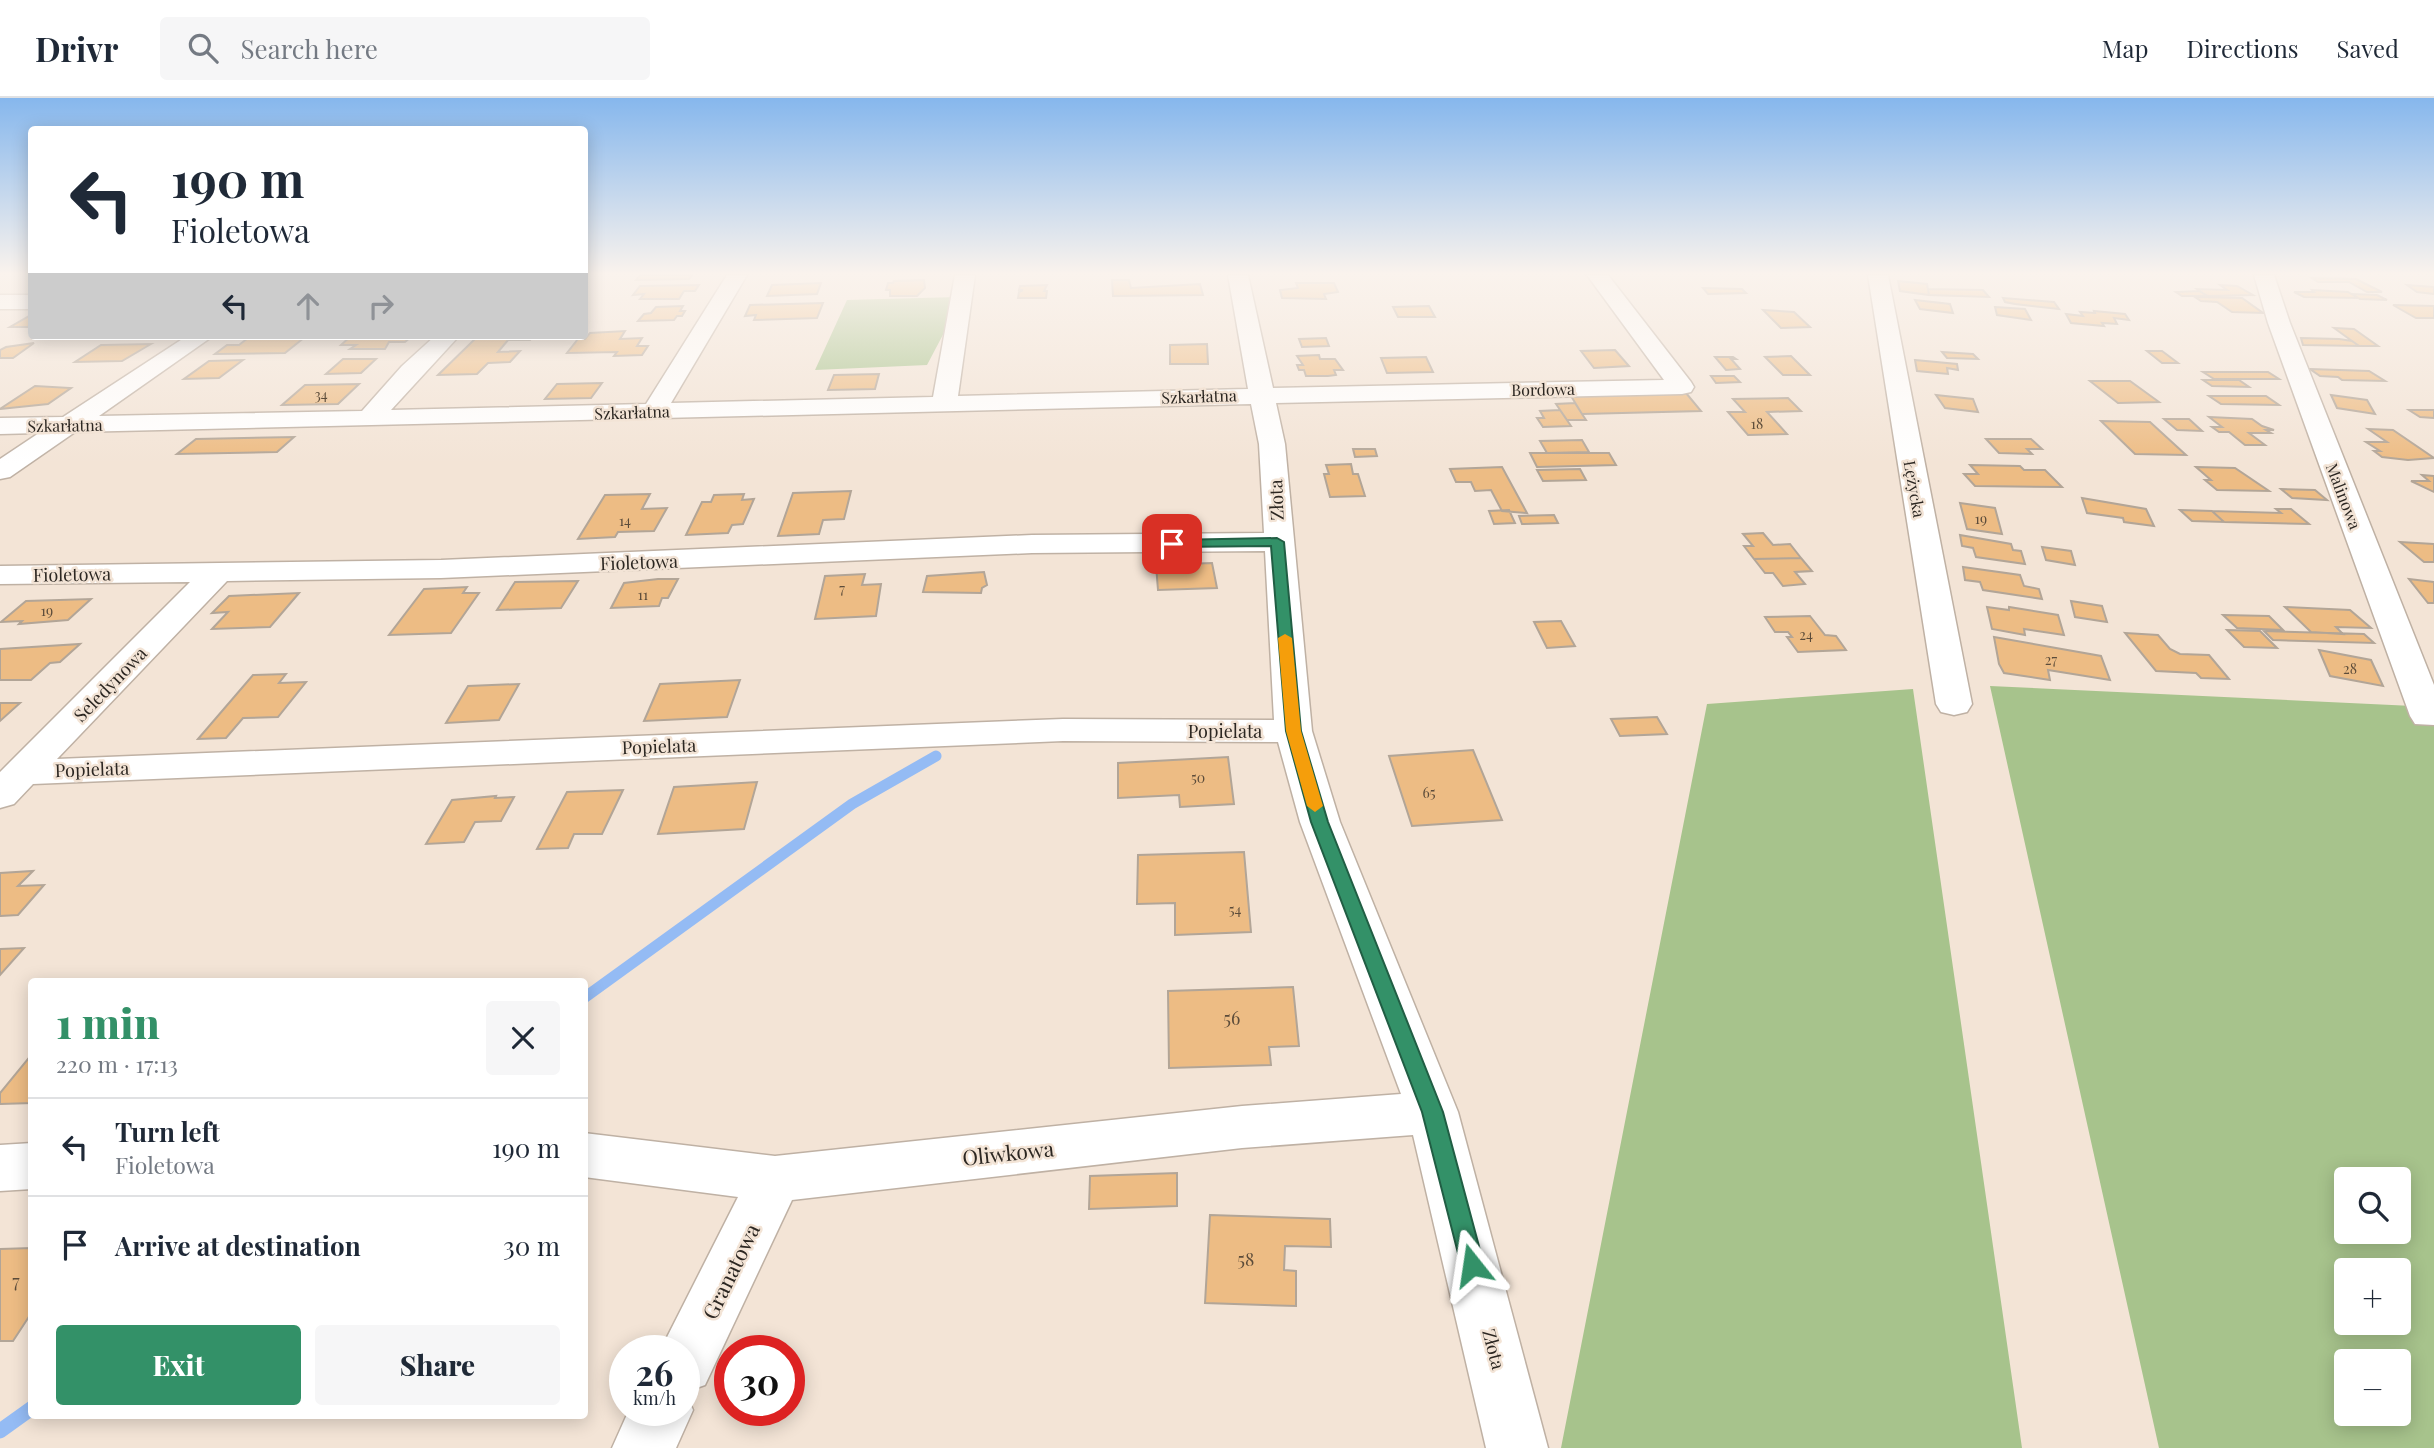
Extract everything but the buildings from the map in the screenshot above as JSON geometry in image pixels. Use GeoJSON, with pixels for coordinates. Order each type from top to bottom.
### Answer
{"type":"FeatureCollection","features":[{"type":"Feature","properties":{"kind":"street"},"geometry":{"type":"LineString","coordinates":[[654,411],[699,338]]}},
{"type":"Feature","properties":{"kind":"street"},"geometry":{"type":"LineString","coordinates":[[944,404],[955,338]]}},
{"type":"Feature","properties":{"kind":"street","name":"Złota"},"geometry":{"type":"LineString","coordinates":[[1252,338],[1264,394],[1276,477],[1277,542],[1293,731],[1320,822],[1433,1112],[1517,1448]]}},
{"type":"Feature","properties":{"kind":"street","name":"Bordowa"},"geometry":{"type":"LineString","coordinates":[[1264,394],[1682,387],[1645,338]]}},
{"type":"Feature","properties":{"kind":"street","name":"Łężycka"},"geometry":{"type":"LineString","coordinates":[[1889,338],[1954,704]]}},
{"type":"Feature","properties":{"kind":"street","name":"Malinowa"},"geometry":{"type":"LineString","coordinates":[[2285,338],[2428,716]]}},
{"type":"Feature","properties":{"kind":"street"},"geometry":{"type":"LineString","coordinates":[[0,471],[196,340]]}},
{"type":"Feature","properties":{"kind":"street"},"geometry":{"type":"LineString","coordinates":[[369,419],[411,371],[444,340]]}},
{"type":"Feature","properties":{"kind":"street","name":"Szkarłatna"},"geometry":{"type":"LineString","coordinates":[[0,426],[369,419],[1264,394]]}},
{"type":"Feature","properties":{"kind":"street","name":"Fioletowa"},"geometry":{"type":"LineString","coordinates":[[0,575],[441,569],[1032,544],[1277,542]]}},
{"type":"Feature","properties":{"kind":"street","name":"Seledynowa"},"geometry":{"type":"LineString","coordinates":[[12,784],[219,571]]}},
{"type":"Feature","properties":{"kind":"street","name":"Popielata"},"geometry":{"type":"LineString","coordinates":[[12,784],[1063,730],[1293,731]]}},
{"type":"Feature","properties":{"kind":"street","name":"Oliwkowa"},"geometry":{"type":"LineString","coordinates":[[588,1155],[775,1178],[1242,1127],[1433,1112]]}},
{"type":"Feature","properties":{"kind":"street"},"geometry":{"type":"LineString","coordinates":[[0,1168],[28,1166]]}},
{"type":"Feature","properties":{"kind":"street","name":"Granatowa"},"geometry":{"type":"LineString","coordinates":[[698,1335],[775,1178]]}},
{"type":"Feature","properties":{"kind":"street"},"geometry":{"type":"LineString","coordinates":[[643,1448],[654,1426]]}},
{"type":"Feature","properties":{"kind":"green space"},"geometry":{"type":"Polygon","coordinates":[[[830,338],[941,338],[927,365],[815,370],[830,338]]]}},
{"type":"Feature","properties":{"kind":"green space"},"geometry":{"type":"Polygon","coordinates":[[[1990,686],[2434,707],[2434,1448],[2159,1448],[1990,686]]]}},
{"type":"Feature","properties":{"kind":"green space"},"geometry":{"type":"Polygon","coordinates":[[[1913,689],[2022,1448],[1561,1448],[1707,704],[1913,689]]]}},
{"type":"Feature","properties":{"kind":"waterway"},"geometry":{"type":"LineString","coordinates":[[588,995],[852,804],[936,756]]}},
{"type":"Feature","properties":{"kind":"waterway"},"geometry":{"type":"LineString","coordinates":[[0,1431],[28,1411]]}},
{"type":"Feature","properties":{"kind":"slow traffic"},"geometry":{"type":"LineString","coordinates":[[1285,638],[1293,731],[1315,806]]}},
{"type":"Feature","properties":{"kind":"route"},"geometry":{"type":"LineString","coordinates":[[1172,544],[1277,542],[1293,731],[1320,822],[1375,969],[1433,1112],[1472,1265]]}}]}
